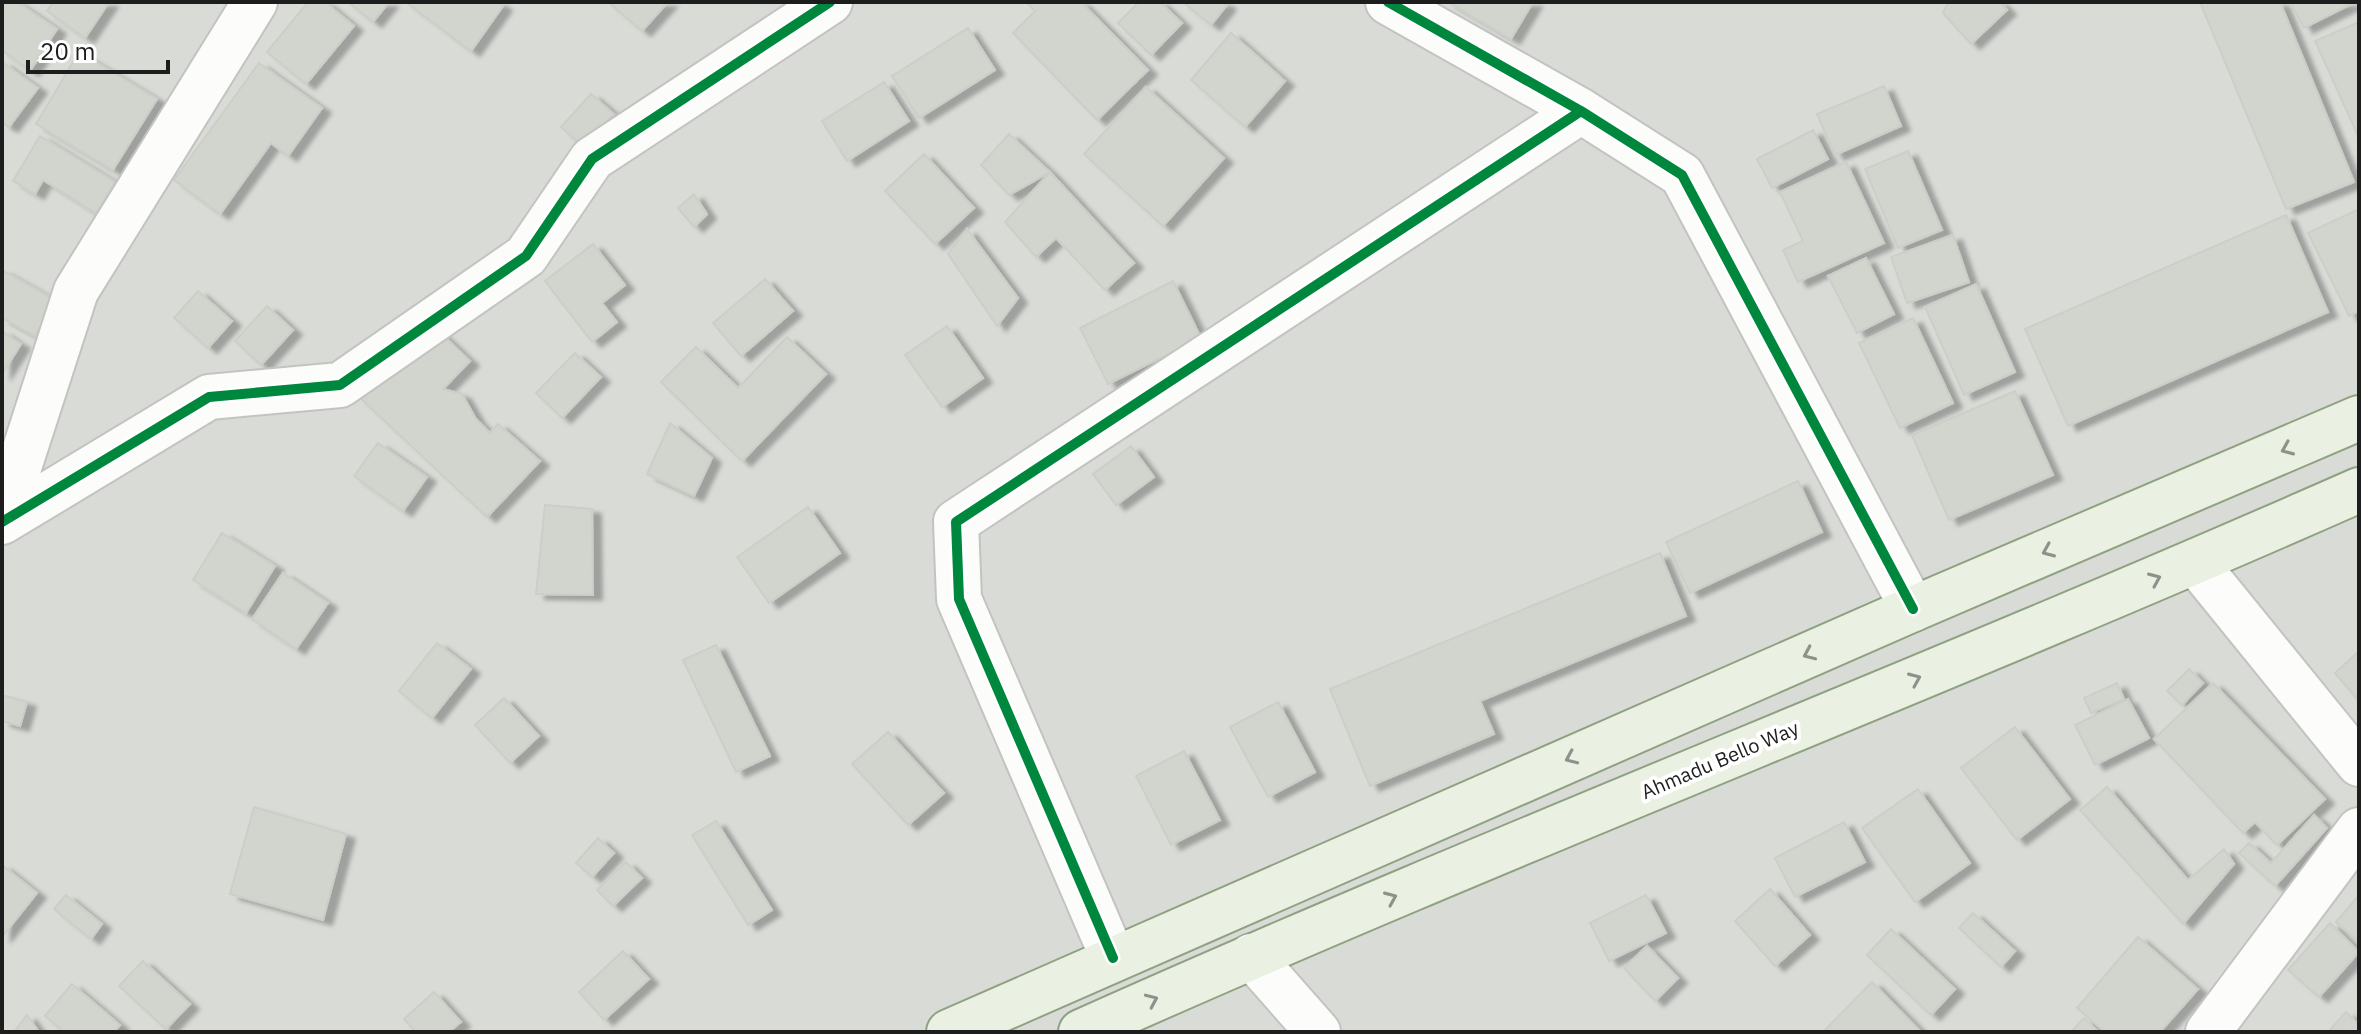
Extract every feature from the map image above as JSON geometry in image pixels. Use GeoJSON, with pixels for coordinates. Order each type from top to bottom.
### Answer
{"type":"FeatureCollection","features":[{"type":"Feature","properties":{"kind":"main road"},"geometry":{"type":"LineString","coordinates":[[949,1032],[1913,609],[2359,418]]}},
{"type":"Feature","properties":{"kind":"main road","name":"Ahmadu Bello Way"},"geometry":{"type":"LineString","coordinates":[[1081,1032],[1251,956],[2195,562],[2359,490]]}},
{"type":"Feature","properties":{"kind":"street"},"geometry":{"type":"LineString","coordinates":[[2,521],[76,291],[255,2]]}},
{"type":"Feature","properties":{"kind":"street"},"geometry":{"type":"LineString","coordinates":[[2,521],[209,397],[340,385],[526,256],[592,159],[830,2]]}},
{"type":"Feature","properties":{"kind":"street"},"geometry":{"type":"LineString","coordinates":[[1388,2],[1581,111],[1682,175],[1913,609]]}},
{"type":"Feature","properties":{"kind":"street"},"geometry":{"type":"LineString","coordinates":[[1113,958],[959,599],[956,522],[1581,111]]}},
{"type":"Feature","properties":{"kind":"street"},"geometry":{"type":"LineString","coordinates":[[2195,562],[2359,764]]}},
{"type":"Feature","properties":{"kind":"street"},"geometry":{"type":"LineString","coordinates":[[2208,1032],[2359,830]]}},
{"type":"Feature","properties":{"kind":"street"},"geometry":{"type":"LineString","coordinates":[[1251,956],[1318,1032]]}},
{"type":"Feature","properties":{"kind":"shaded area"},"geometry":{"type":"Polygon","coordinates":[[[2,2],[2359,2],[2359,1032],[2,1032],[2,2]]]}},
{"type":"Feature","properties":{"kind":"building"},"geometry":{"type":"Polygon","coordinates":[[[2,2],[17,2],[57,29],[30,71],[2,50],[2,2]]]}},
{"type":"Feature","properties":{"kind":"building"},"geometry":{"type":"Polygon","coordinates":[[[53,2],[109,2],[85,38],[47,11],[53,2]]]}},
{"type":"Feature","properties":{"kind":"building"},"geometry":{"type":"Polygon","coordinates":[[[308,2],[325,2],[354,26],[306,84],[267,52],[308,2]]]}},
{"type":"Feature","properties":{"kind":"building"},"geometry":{"type":"Polygon","coordinates":[[[348,2],[389,2],[373,22],[348,2]]]}},
{"type":"Feature","properties":{"kind":"building"},"geometry":{"type":"Polygon","coordinates":[[[406,2],[498,2],[503,6],[471,51],[406,2]]]}},
{"type":"Feature","properties":{"kind":"building"},"geometry":{"type":"Polygon","coordinates":[[[608,2],[668,2],[642,31],[608,2]]]}},
{"type":"Feature","properties":{"kind":"building"},"geometry":{"type":"Polygon","coordinates":[[[1026,2],[1081,2],[1148,70],[1097,120],[1013,33],[1035,11],[1026,2]]]}},
{"type":"Feature","properties":{"kind":"building"},"geometry":{"type":"Polygon","coordinates":[[[1139,2],[1160,2],[1182,23],[1151,55],[1118,23],[1139,2]]]}},
{"type":"Feature","properties":{"kind":"building"},"geometry":{"type":"Polygon","coordinates":[[[1183,2],[1223,2],[1227,5],[1211,25],[1183,2]]]}},
{"type":"Feature","properties":{"kind":"building"},"geometry":{"type":"Polygon","coordinates":[[[1448,2],[1533,2],[1511,39],[1448,2]]]}},
{"type":"Feature","properties":{"kind":"building"},"geometry":{"type":"Polygon","coordinates":[[[1948,2],[2000,2],[2007,10],[1971,44],[1943,13],[1948,2]]]}},
{"type":"Feature","properties":{"kind":"building"},"geometry":{"type":"Polygon","coordinates":[[[2200,2],[2280,2],[2354,182],[2286,209],[2200,2]]]}},
{"type":"Feature","properties":{"kind":"building"},"geometry":{"type":"Polygon","coordinates":[[[2290,2],[2355,2],[2304,28],[2290,2]]]}},
{"type":"Feature","properties":{"kind":"building"},"geometry":{"type":"Polygon","coordinates":[[[2359,22],[2359,138],[2315,41],[2359,22]]]}},
{"type":"Feature","properties":{"kind":"building"},"geometry":{"type":"Polygon","coordinates":[[[968,28],[995,70],[919,118],[892,76],[968,28]]]}},
{"type":"Feature","properties":{"kind":"building"},"geometry":{"type":"Polygon","coordinates":[[[1231,33],[1285,81],[1245,127],[1191,80],[1231,33]]]}},
{"type":"Feature","properties":{"kind":"building"},"geometry":{"type":"Polygon","coordinates":[[[79,52],[157,99],[113,170],[36,124],[79,52]]]}},
{"type":"Feature","properties":{"kind":"building"},"geometry":{"type":"Polygon","coordinates":[[[2,62],[38,88],[9,127],[2,123],[2,62]]]}},
{"type":"Feature","properties":{"kind":"building"},"geometry":{"type":"Polygon","coordinates":[[[259,63],[322,108],[288,156],[271,143],[220,214],[174,180],[259,63]]]}},
{"type":"Feature","properties":{"kind":"building"},"geometry":{"type":"Polygon","coordinates":[[[884,82],[909,121],[847,161],[822,121],[884,82]]]}},
{"type":"Feature","properties":{"kind":"building"},"geometry":{"type":"Polygon","coordinates":[[[1884,86],[1901,126],[1835,155],[1817,114],[1884,86]]]}},
{"type":"Feature","properties":{"kind":"building"},"geometry":{"type":"Polygon","coordinates":[[[1146,87],[1224,158],[1163,226],[1084,154],[1146,87]]]}},
{"type":"Feature","properties":{"kind":"building"},"geometry":{"type":"Polygon","coordinates":[[[591,94],[614,114],[583,147],[561,127],[591,94]]]}},
{"type":"Feature","properties":{"kind":"building"},"geometry":{"type":"Polygon","coordinates":[[[1813,130],[1828,159],[1772,188],[1757,159],[1813,130]]]}},
{"type":"Feature","properties":{"kind":"building"},"geometry":{"type":"Polygon","coordinates":[[[1009,134],[1050,172],[1009,195],[981,165],[1009,134]]]}},
{"type":"Feature","properties":{"kind":"building"},"geometry":{"type":"Polygon","coordinates":[[[40,136],[115,182],[96,213],[43,180],[35,194],[13,181],[40,136]]]}},
{"type":"Feature","properties":{"kind":"building"},"geometry":{"type":"Polygon","coordinates":[[[1908,151],[1942,230],[1898,248],[1865,169],[1908,151]]]}},
{"type":"Feature","properties":{"kind":"building"},"geometry":{"type":"Polygon","coordinates":[[[924,154],[974,208],[935,244],[885,191],[924,154]]]}},
{"type":"Feature","properties":{"kind":"building"},"geometry":{"type":"Polygon","coordinates":[[[1846,162],[1884,243],[1798,282],[1783,250],[1803,241],[1780,192],[1846,162]]]}},
{"type":"Feature","properties":{"kind":"building"},"geometry":{"type":"Polygon","coordinates":[[[1050,172],[1134,263],[1105,290],[1056,238],[1036,257],[1005,222],[1050,172]]]}},
{"type":"Feature","properties":{"kind":"building"},"geometry":{"type":"Polygon","coordinates":[[[694,194],[707,214],[694,227],[678,208],[694,194]]]}},
{"type":"Feature","properties":{"kind":"building"},"geometry":{"type":"Polygon","coordinates":[[[2359,209],[2359,311],[2349,316],[2308,233],[2359,209]]]}},
{"type":"Feature","properties":{"kind":"building"},"geometry":{"type":"Polygon","coordinates":[[[2286,215],[2328,312],[2068,426],[2025,329],[2286,215]]]}},
{"type":"Feature","properties":{"kind":"building"},"geometry":{"type":"Polygon","coordinates":[[[967,229],[1018,298],[997,326],[948,254],[967,229]]]}},
{"type":"Feature","properties":{"kind":"building"},"geometry":{"type":"Polygon","coordinates":[[[1953,235],[1969,282],[1907,303],[1891,257],[1953,235]]]}},
{"type":"Feature","properties":{"kind":"building"},"geometry":{"type":"Polygon","coordinates":[[[593,244],[625,285],[602,303],[617,322],[592,342],[545,281],[593,244]]]}},
{"type":"Feature","properties":{"kind":"building"},"geometry":{"type":"Polygon","coordinates":[[[1866,258],[1894,314],[1857,333],[1828,276],[1866,258]]]}},
{"type":"Feature","properties":{"kind":"building"},"geometry":{"type":"Polygon","coordinates":[[[2,270],[55,300],[35,336],[2,318],[2,270]]]}},
{"type":"Feature","properties":{"kind":"building"},"geometry":{"type":"Polygon","coordinates":[[[765,279],[793,311],[741,356],[713,323],[765,279]]]}},
{"type":"Feature","properties":{"kind":"building"},"geometry":{"type":"Polygon","coordinates":[[[1173,281],[1201,338],[1108,384],[1080,328],[1173,281]]]}},
{"type":"Feature","properties":{"kind":"building"},"geometry":{"type":"Polygon","coordinates":[[[1976,284],[2015,372],[1964,395],[1925,307],[1976,284]]]}},
{"type":"Feature","properties":{"kind":"building"},"geometry":{"type":"Polygon","coordinates":[[[198,291],[232,321],[208,348],[174,318],[198,291]]]}},
{"type":"Feature","properties":{"kind":"building"},"geometry":{"type":"Polygon","coordinates":[[[267,306],[293,330],[261,365],[235,341],[267,306]]]}},
{"type":"Feature","properties":{"kind":"building"},"geometry":{"type":"Polygon","coordinates":[[[1913,318],[1953,403],[1900,428],[1859,343],[1913,318]]]}},
{"type":"Feature","properties":{"kind":"building"},"geometry":{"type":"Polygon","coordinates":[[[429,322],[470,361],[443,389],[462,394],[476,419],[490,433],[498,424],[540,461],[487,517],[359,397],[429,322]]]}},
{"type":"Feature","properties":{"kind":"building"},"geometry":{"type":"Polygon","coordinates":[[[947,326],[983,378],[942,407],[905,355],[947,326]]]}},
{"type":"Feature","properties":{"kind":"building"},"geometry":{"type":"Polygon","coordinates":[[[2,331],[21,344],[2,374],[2,331]]]}},
{"type":"Feature","properties":{"kind":"building"},"geometry":{"type":"Polygon","coordinates":[[[787,337],[826,374],[742,461],[661,382],[696,347],[738,388],[787,337]]]}},
{"type":"Feature","properties":{"kind":"building"},"geometry":{"type":"Polygon","coordinates":[[[575,353],[601,377],[562,418],[536,393],[575,353]]]}},
{"type":"Feature","properties":{"kind":"building"},"geometry":{"type":"Polygon","coordinates":[[[2015,391],[2053,475],[1949,520],[1912,435],[2015,391]]]}},
{"type":"Feature","properties":{"kind":"building"},"geometry":{"type":"Polygon","coordinates":[[[670,423],[712,458],[694,496],[647,474],[670,423]]]}},
{"type":"Feature","properties":{"kind":"building"},"geometry":{"type":"Polygon","coordinates":[[[378,443],[427,477],[403,511],[354,476],[378,443]]]}},
{"type":"Feature","properties":{"kind":"building"},"geometry":{"type":"Polygon","coordinates":[[[1131,446],[1154,477],[1116,505],[1093,474],[1131,446]]]}},
{"type":"Feature","properties":{"kind":"building"},"geometry":{"type":"Polygon","coordinates":[[[1798,481],[1822,532],[1690,593],[1666,542],[1798,481]]]}},
{"type":"Feature","properties":{"kind":"building"},"geometry":{"type":"Polygon","coordinates":[[[545,505],[592,509],[593,595],[536,594],[545,505]]]}},
{"type":"Feature","properties":{"kind":"building"},"geometry":{"type":"Polygon","coordinates":[[[808,507],[840,553],[769,603],[737,557],[808,507]]]}},
{"type":"Feature","properties":{"kind":"building"},"geometry":{"type":"Polygon","coordinates":[[[222,533],[275,566],[246,613],[193,580],[222,533]]]}},
{"type":"Feature","properties":{"kind":"building"},"geometry":{"type":"Polygon","coordinates":[[[1660,553],[1686,616],[1480,701],[1494,734],[1370,786],[1330,689],[1660,553]]]}},
{"type":"Feature","properties":{"kind":"building"},"geometry":{"type":"Polygon","coordinates":[[[283,573],[328,603],[296,649],[252,619],[283,573]]]}},
{"type":"Feature","properties":{"kind":"building"},"geometry":{"type":"Polygon","coordinates":[[[437,643],[471,669],[432,718],[399,691],[437,643]]]}},
{"type":"Feature","properties":{"kind":"building"},"geometry":{"type":"Polygon","coordinates":[[[716,645],[770,756],[736,772],[683,660],[716,645]]]}},
{"type":"Feature","properties":{"kind":"building"},"geometry":{"type":"Polygon","coordinates":[[[2359,651],[2359,701],[2335,673],[2359,651]]]}},
{"type":"Feature","properties":{"kind":"building"},"geometry":{"type":"Polygon","coordinates":[[[2189,669],[2203,683],[2182,705],[2167,691],[2189,669]]]}},
{"type":"Feature","properties":{"kind":"building"},"geometry":{"type":"Polygon","coordinates":[[[2117,683],[2124,699],[2091,713],[2084,698],[2117,683]]]}},
{"type":"Feature","properties":{"kind":"building"},"geometry":{"type":"Polygon","coordinates":[[[2213,683],[2325,799],[2277,845],[2255,822],[2243,833],[2154,739],[2213,683]]]}},
{"type":"Feature","properties":{"kind":"building"},"geometry":{"type":"Polygon","coordinates":[[[2,695],[27,702],[20,726],[2,721],[2,695]]]}},
{"type":"Feature","properties":{"kind":"building"},"geometry":{"type":"Polygon","coordinates":[[[504,698],[539,736],[510,763],[475,725],[504,698]]]}},
{"type":"Feature","properties":{"kind":"building"},"geometry":{"type":"Polygon","coordinates":[[[2128,699],[2149,738],[2095,765],[2075,725],[2128,699]]]}},
{"type":"Feature","properties":{"kind":"building"},"geometry":{"type":"Polygon","coordinates":[[[1278,702],[1315,772],[1268,797],[1230,727],[1278,702]]]}},
{"type":"Feature","properties":{"kind":"building"},"geometry":{"type":"Polygon","coordinates":[[[2015,727],[2070,799],[2017,840],[1961,768],[2015,727]]]}},
{"type":"Feature","properties":{"kind":"building"},"geometry":{"type":"Polygon","coordinates":[[[888,732],[944,793],[908,825],[852,764],[888,732]]]}},
{"type":"Feature","properties":{"kind":"building"},"geometry":{"type":"Polygon","coordinates":[[[1184,751],[1220,820],[1171,845],[1136,776],[1184,751]]]}},
{"type":"Feature","properties":{"kind":"building"},"geometry":{"type":"Polygon","coordinates":[[[2107,787],[2188,880],[2224,849],[2234,864],[2183,924],[2080,810],[2107,787]]]}},
{"type":"Feature","properties":{"kind":"building"},"geometry":{"type":"Polygon","coordinates":[[[1918,789],[1970,863],[1915,902],[1862,828],[1918,789]]]}},
{"type":"Feature","properties":{"kind":"building"},"geometry":{"type":"Polygon","coordinates":[[[254,807],[346,834],[323,920],[230,894],[254,807]]]}},
{"type":"Feature","properties":{"kind":"building"},"geometry":{"type":"Polygon","coordinates":[[[2314,815],[2327,828],[2275,886],[2239,853],[2249,843],[2271,863],[2314,815]]]}},
{"type":"Feature","properties":{"kind":"building"},"geometry":{"type":"Polygon","coordinates":[[[716,821],[772,910],[748,925],[692,835],[716,821]]]}},
{"type":"Feature","properties":{"kind":"building"},"geometry":{"type":"Polygon","coordinates":[[[1844,822],[1865,862],[1795,897],[1775,858],[1844,822]]]}},
{"type":"Feature","properties":{"kind":"building"},"geometry":{"type":"Polygon","coordinates":[[[598,838],[614,853],[592,877],[576,863],[598,838]]]}},
{"type":"Feature","properties":{"kind":"building"},"geometry":{"type":"Polygon","coordinates":[[[626,862],[642,878],[613,906],[597,890],[626,862]]]}},
{"type":"Feature","properties":{"kind":"building"},"geometry":{"type":"Polygon","coordinates":[[[2,865],[37,893],[2,937],[2,865]]]}},
{"type":"Feature","properties":{"kind":"building"},"geometry":{"type":"Polygon","coordinates":[[[1770,889],[1810,935],[1775,966],[1735,921],[1770,889]]]}},
{"type":"Feature","properties":{"kind":"building"},"geometry":{"type":"Polygon","coordinates":[[[66,895],[102,924],[91,939],[54,909],[66,895]]]}},
{"type":"Feature","properties":{"kind":"building"},"geometry":{"type":"Polygon","coordinates":[[[1646,895],[1666,933],[1609,961],[1590,923],[1646,895]]]}},
{"type":"Feature","properties":{"kind":"building"},"geometry":{"type":"Polygon","coordinates":[[[2359,895],[2359,941],[2336,922],[2359,895]]]}},
{"type":"Feature","properties":{"kind":"building"},"geometry":{"type":"Polygon","coordinates":[[[1973,913],[2015,951],[2001,967],[1959,928],[1973,913]]]}},
{"type":"Feature","properties":{"kind":"building"},"geometry":{"type":"Polygon","coordinates":[[[2330,923],[2359,952],[2319,997],[2288,970],[2330,923]]]}},
{"type":"Feature","properties":{"kind":"building"},"geometry":{"type":"Polygon","coordinates":[[[1891,929],[1955,989],[1931,1015],[1867,955],[1891,929]]]}},
{"type":"Feature","properties":{"kind":"building"},"geometry":{"type":"Polygon","coordinates":[[[2138,937],[2198,989],[2160,1032],[2105,1032],[2077,1008],[2138,937]]]}},
{"type":"Feature","properties":{"kind":"building"},"geometry":{"type":"Polygon","coordinates":[[[1647,946],[1678,978],[1655,1001],[1624,968],[1647,946]]]}},
{"type":"Feature","properties":{"kind":"building"},"geometry":{"type":"Polygon","coordinates":[[[623,951],[649,979],[604,1020],[579,992],[623,951]]]}},
{"type":"Feature","properties":{"kind":"building"},"geometry":{"type":"Polygon","coordinates":[[[143,961],[190,1004],[166,1029],[119,986],[143,961]]]}},
{"type":"Feature","properties":{"kind":"building"},"geometry":{"type":"Polygon","coordinates":[[[1872,982],[1921,1032],[1823,1032],[1872,982]]]}},
{"type":"Feature","properties":{"kind":"building"},"geometry":{"type":"Polygon","coordinates":[[[72,984],[120,1025],[114,1032],[64,1032],[45,1016],[72,984]]]}},
{"type":"Feature","properties":{"kind":"building"},"geometry":{"type":"Polygon","coordinates":[[[434,992],[461,1022],[449,1032],[416,1032],[404,1019],[434,992]]]}},
{"type":"Feature","properties":{"kind":"building"},"geometry":{"type":"Polygon","coordinates":[[[2346,1012],[2359,1025],[2359,1032],[2328,1032],[2346,1012]]]}},
{"type":"Feature","properties":{"kind":"building"},"geometry":{"type":"Polygon","coordinates":[[[27,1015],[39,1032],[14,1032],[27,1015]]]}},
{"type":"Feature","properties":{"kind":"building"},"geometry":{"type":"Polygon","coordinates":[[[2084,1018],[2099,1032],[2071,1032],[2084,1018]]]}},
{"type":"Feature","properties":{"kind":"cycle path"},"geometry":{"type":"LineString","coordinates":[[2,522],[209,397],[340,385],[526,256],[592,159],[830,2]]}},
{"type":"Feature","properties":{"kind":"cycle path"},"geometry":{"type":"LineString","coordinates":[[1388,2],[1581,111],[1682,175],[1913,609]]}},
{"type":"Feature","properties":{"kind":"cycle path"},"geometry":{"type":"LineString","coordinates":[[1113,958],[959,599],[956,522],[1581,111]]}}]}
